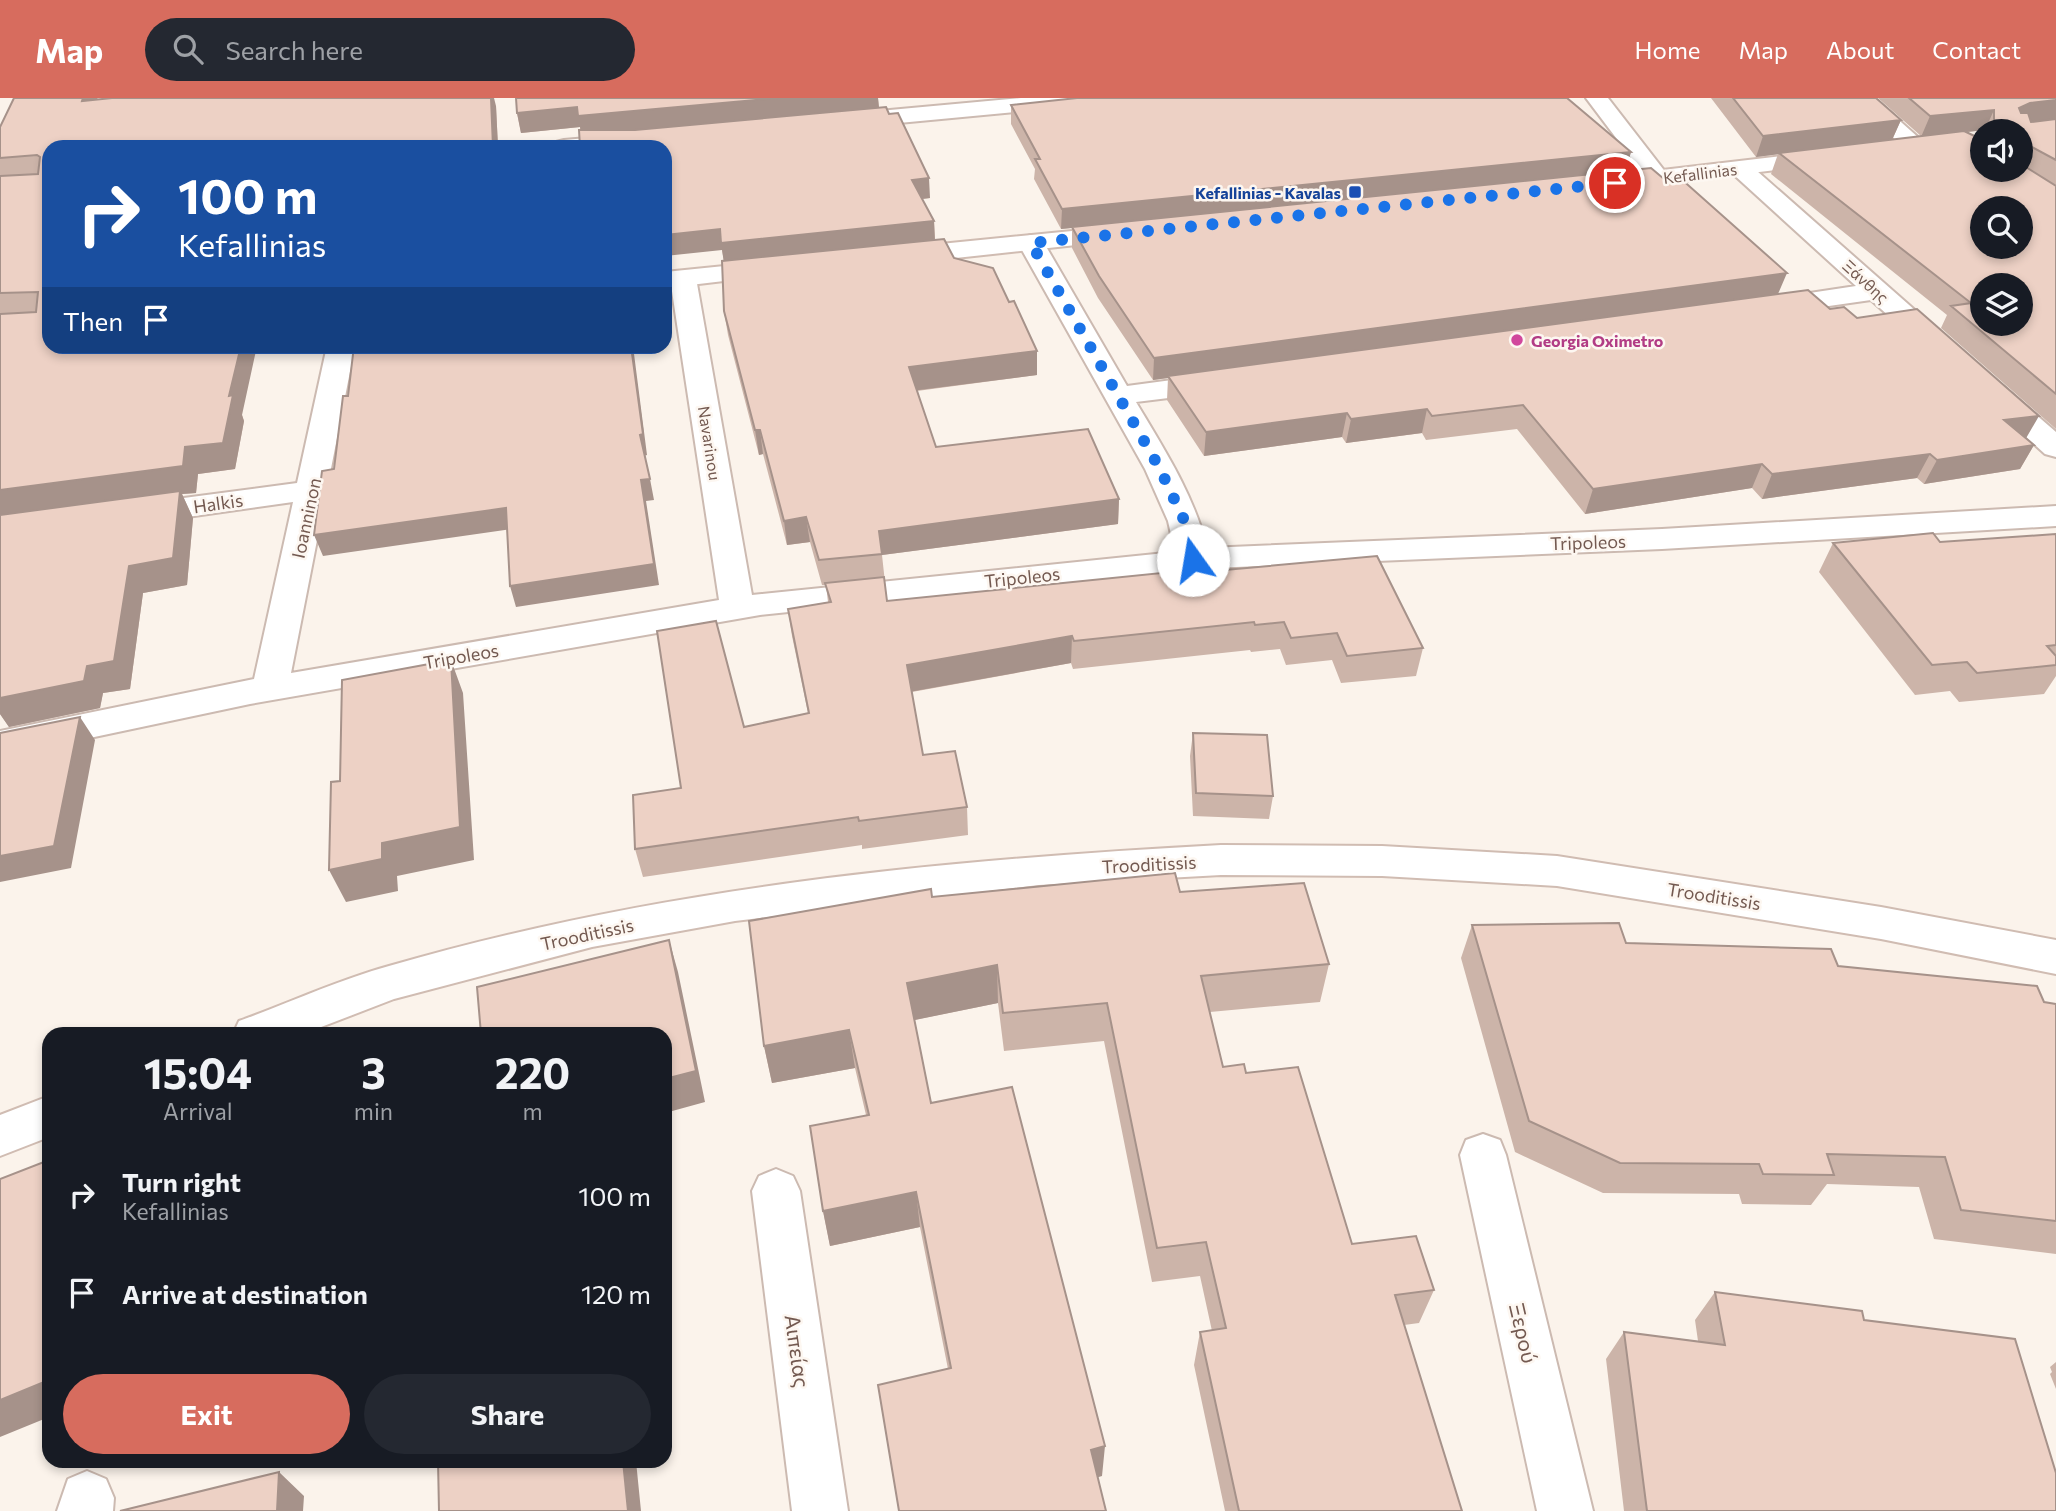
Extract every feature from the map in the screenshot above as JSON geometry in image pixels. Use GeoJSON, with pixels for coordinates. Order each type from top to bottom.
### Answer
{"type":"FeatureCollection","features":[{"type":"Feature","properties":{"kind":"street"},"geometry":{"type":"LineString","coordinates":[[824,123],[1091,98]]}},
{"type":"Feature","properties":{"kind":"street"},"geometry":{"type":"LineString","coordinates":[[1597,98],[1658,178]]}},
{"type":"Feature","properties":{"kind":"street"},"geometry":{"type":"LineString","coordinates":[[1861,98],[1917,147]]}},
{"type":"Feature","properties":{"kind":"street"},"geometry":{"type":"LineString","coordinates":[[639,140],[660,138]]}},
{"type":"Feature","properties":{"kind":"street"},"geometry":{"type":"LineString","coordinates":[[1890,150],[1945,144]]}},
{"type":"Feature","properties":{"kind":"street","name":"Kefallinias"},"geometry":{"type":"LineString","coordinates":[[1593,185],[1850,155]]}},
{"type":"Feature","properties":{"kind":"street","name":"Ξάνθης"},"geometry":{"type":"LineString","coordinates":[[1741,169],[2056,448]]}},
{"type":"Feature","properties":{"kind":"street"},"geometry":{"type":"LineString","coordinates":[[878,259],[1140,233]]}},
{"type":"Feature","properties":{"kind":"street"},"geometry":{"type":"LineString","coordinates":[[1031,243],[1165,479],[1184,520],[1193,560]]}},
{"type":"Feature","properties":{"kind":"street"},"geometry":{"type":"LineString","coordinates":[[674,279],[794,267]]}},
{"type":"Feature","properties":{"kind":"street","name":"Navarinou"},"geometry":{"type":"LineString","coordinates":[[674,279],[737,608]]}},
{"type":"Feature","properties":{"kind":"street"},"geometry":{"type":"LineString","coordinates":[[1739,310],[1877,291]]}},
{"type":"Feature","properties":{"kind":"street","name":"Ioanninon"},"geometry":{"type":"LineString","coordinates":[[270,689],[339,354]]}},
{"type":"Feature","properties":{"kind":"street"},"geometry":{"type":"LineString","coordinates":[[1119,396],[1243,379]]}},
{"type":"Feature","properties":{"kind":"street","name":"Halkis"},"geometry":{"type":"LineString","coordinates":[[108,518],[311,490]]}},
{"type":"Feature","properties":{"kind":"street","name":"Tripoleos"},"geometry":{"type":"LineString","coordinates":[[0,744],[270,689],[737,608],[1193,560],[1662,539],[2056,516]]}},
{"type":"Feature","properties":{"kind":"street","name":"Trooditissis"},"geometry":{"type":"LineString","coordinates":[[273,1027],[388,983],[605,929],[736,905],[1039,870],[1222,860],[1382,861],[1557,871],[1881,923],[2056,957]]}},
{"type":"Feature","properties":{"kind":"street"},"geometry":{"type":"LineString","coordinates":[[0,1136],[42,1119]]}},
{"type":"Feature","properties":{"kind":"street","name":"Ξερού"},"geometry":{"type":"LineString","coordinates":[[1483,1155],[1566,1511]]}},
{"type":"Feature","properties":{"kind":"street","name":"Αιπείας"},"geometry":{"type":"LineString","coordinates":[[776,1191],[820,1511]]}},
{"type":"Feature","properties":{"kind":"building"},"geometry":{"type":"Polygon","coordinates":[[[14,98],[83,98],[82,101],[112,98],[491,98],[493,140],[42,140],[42,354],[239,354],[229,396],[233,395],[223,443],[185,447],[183,466],[0,490],[0,314],[36,312],[38,292],[0,293],[0,176],[38,174],[40,157],[0,158],[0,127],[14,98]]]}},
{"type":"Feature","properties":{"kind":"building"},"geometry":{"type":"Polygon","coordinates":[[[516,98],[778,98],[578,116],[577,107],[517,113],[516,98]]]}},
{"type":"Feature","properties":{"kind":"building"},"geometry":{"type":"Polygon","coordinates":[[[1077,98],[1567,98],[1631,152],[1062,209],[1035,159],[1040,159],[1011,105],[1077,98]]]}},
{"type":"Feature","properties":{"kind":"building"},"geometry":{"type":"Polygon","coordinates":[[[1733,98],[1876,98],[1901,120],[1763,136],[1733,98]]]}},
{"type":"Feature","properties":{"kind":"building"},"geometry":{"type":"Polygon","coordinates":[[[1909,98],[2056,98],[2019,108],[2021,113],[2028,113],[2030,119],[1994,119],[1994,110],[1930,116],[1909,98]]]}},
{"type":"Feature","properties":{"kind":"building"},"geometry":{"type":"Polygon","coordinates":[[[886,107],[889,114],[898,113],[929,178],[912,180],[934,221],[721,243],[720,229],[672,234],[672,140],[580,140],[579,130],[635,130],[886,107]]]}},
{"type":"Feature","properties":{"kind":"building"},"geometry":{"type":"Polygon","coordinates":[[[2056,119],[2056,160],[2033,148],[2033,122],[2056,119]]]}},
{"type":"Feature","properties":{"kind":"building"},"geometry":{"type":"Polygon","coordinates":[[[1964,131],[1970,134],[1970,182],[2033,182],[2033,172],[2056,186],[2056,394],[1987,336],[2033,336],[2033,273],[1970,273],[1970,302],[1779,153],[1964,131]]]}},
{"type":"Feature","properties":{"kind":"building"},"geometry":{"type":"Polygon","coordinates":[[[1651,168],[1664,179],[1679,177],[1787,273],[1154,358],[1099,276],[1072,227],[1651,168]]]}},
{"type":"Feature","properties":{"kind":"building"},"geometry":{"type":"Polygon","coordinates":[[[944,239],[954,258],[993,268],[1009,302],[1014,301],[1037,351],[909,367],[936,447],[1088,429],[1119,499],[879,531],[882,554],[819,560],[806,517],[784,521],[760,430],[755,430],[724,311],[722,261],[944,239]]]}},
{"type":"Feature","properties":{"kind":"building"},"geometry":{"type":"Polygon","coordinates":[[[1808,290],[1830,309],[1844,307],[1857,318],[1917,309],[2039,416],[2004,420],[2034,445],[1937,460],[1930,454],[1772,474],[1762,464],[1593,489],[1523,405],[1432,416],[1427,409],[1351,419],[1347,413],[1206,432],[1168,376],[1808,290]]]}},
{"type":"Feature","properties":{"kind":"building"},"geometry":{"type":"Polygon","coordinates":[[[1970,303],[1970,322],[1951,306],[1970,303]]]}},
{"type":"Feature","properties":{"kind":"building"},"geometry":{"type":"Polygon","coordinates":[[[353,354],[632,354],[643,434],[640,435],[650,479],[641,480],[654,564],[510,586],[506,508],[314,535],[322,471],[334,469],[343,396],[348,396],[353,354]]]}},
{"type":"Feature","properties":{"kind":"building"},"geometry":{"type":"Polygon","coordinates":[[[180,491],[173,558],[129,566],[114,661],[87,666],[84,681],[0,698],[0,515],[180,491]]]}},
{"type":"Feature","properties":{"kind":"building"},"geometry":{"type":"Polygon","coordinates":[[[1933,533],[1940,542],[2056,534],[2056,645],[2047,646],[2056,656],[2056,665],[1977,673],[1967,662],[1932,665],[1833,543],[1933,533]]]}},
{"type":"Feature","properties":{"kind":"building"},"geometry":{"type":"Polygon","coordinates":[[[1377,556],[1423,648],[1347,656],[1337,633],[1291,638],[1284,622],[1255,625],[1254,622],[1074,641],[1072,636],[907,665],[923,755],[955,751],[967,807],[859,821],[858,817],[635,849],[633,795],[681,788],[657,631],[716,621],[744,727],[809,713],[788,609],[831,602],[825,583],[884,577],[887,601],[1191,570],[1192,573],[1377,556]]]}},
{"type":"Feature","properties":{"kind":"building"},"geometry":{"type":"Polygon","coordinates":[[[451,660],[460,827],[382,843],[382,859],[329,870],[331,782],[340,781],[342,680],[451,660]]]}},
{"type":"Feature","properties":{"kind":"building"},"geometry":{"type":"Polygon","coordinates":[[[80,717],[54,846],[0,856],[0,733],[80,717]]]}},
{"type":"Feature","properties":{"kind":"building"},"geometry":{"type":"Polygon","coordinates":[[[1193,733],[1267,735],[1273,796],[1196,793],[1193,733]]]}},
{"type":"Feature","properties":{"kind":"building"},"geometry":{"type":"Polygon","coordinates":[[[1175,873],[1180,892],[1304,883],[1329,964],[1201,976],[1223,1067],[1244,1064],[1246,1073],[1298,1067],[1352,1244],[1416,1236],[1434,1290],[1395,1295],[1462,1511],[1239,1511],[1200,1332],[1226,1328],[1206,1242],[1157,1248],[1107,1003],[1003,1013],[997,965],[907,983],[931,1103],[1012,1087],[1105,1446],[1091,1450],[1106,1511],[899,1511],[878,1385],[951,1368],[916,1192],[823,1211],[810,1126],[869,1115],[849,1030],[764,1046],[749,921],[931,889],[932,897],[1175,873]]]}},
{"type":"Feature","properties":{"kind":"building"},"geometry":{"type":"Polygon","coordinates":[[[1619,923],[1626,943],[1831,949],[1838,966],[2037,986],[2044,1002],[2056,1004],[2056,1221],[1961,1210],[1945,1157],[1827,1154],[1834,1175],[1763,1174],[1759,1164],[1620,1163],[1529,1121],[1472,925],[1619,923]]]}},
{"type":"Feature","properties":{"kind":"building"},"geometry":{"type":"Polygon","coordinates":[[[669,940],[696,1071],[672,1077],[672,1027],[480,1027],[477,987],[669,940]]]}},
{"type":"Feature","properties":{"kind":"building"},"geometry":{"type":"Polygon","coordinates":[[[42,1163],[42,1383],[0,1400],[0,1179],[42,1163]]]}},
{"type":"Feature","properties":{"kind":"building"},"geometry":{"type":"Polygon","coordinates":[[[1715,1292],[1862,1311],[1864,1320],[2015,1339],[2056,1473],[2056,1511],[1647,1511],[1624,1332],[1725,1345],[1715,1292]]]}},
{"type":"Feature","properties":{"kind":"building"},"geometry":{"type":"Polygon","coordinates":[[[438,1468],[624,1468],[628,1511],[439,1511],[438,1468]]]}},
{"type":"Feature","properties":{"kind":"building"},"geometry":{"type":"Polygon","coordinates":[[[279,1472],[277,1511],[120,1511],[279,1472]]]}},
{"type":"Feature","properties":{"kind":"place","name":"Kefallinias - Kavalas"},"geometry":{"type":"Point","coordinates":[1355,192]}},
{"type":"Feature","properties":{"kind":"place","name":"Georgia Oximetro"},"geometry":{"type":"Point","coordinates":[1517,340]}},
{"type":"Feature","properties":{"kind":"route"},"geometry":{"type":"LineString","coordinates":[[1193,560],[1184,520],[1160,469],[1031,243],[1615,183]]}}]}
